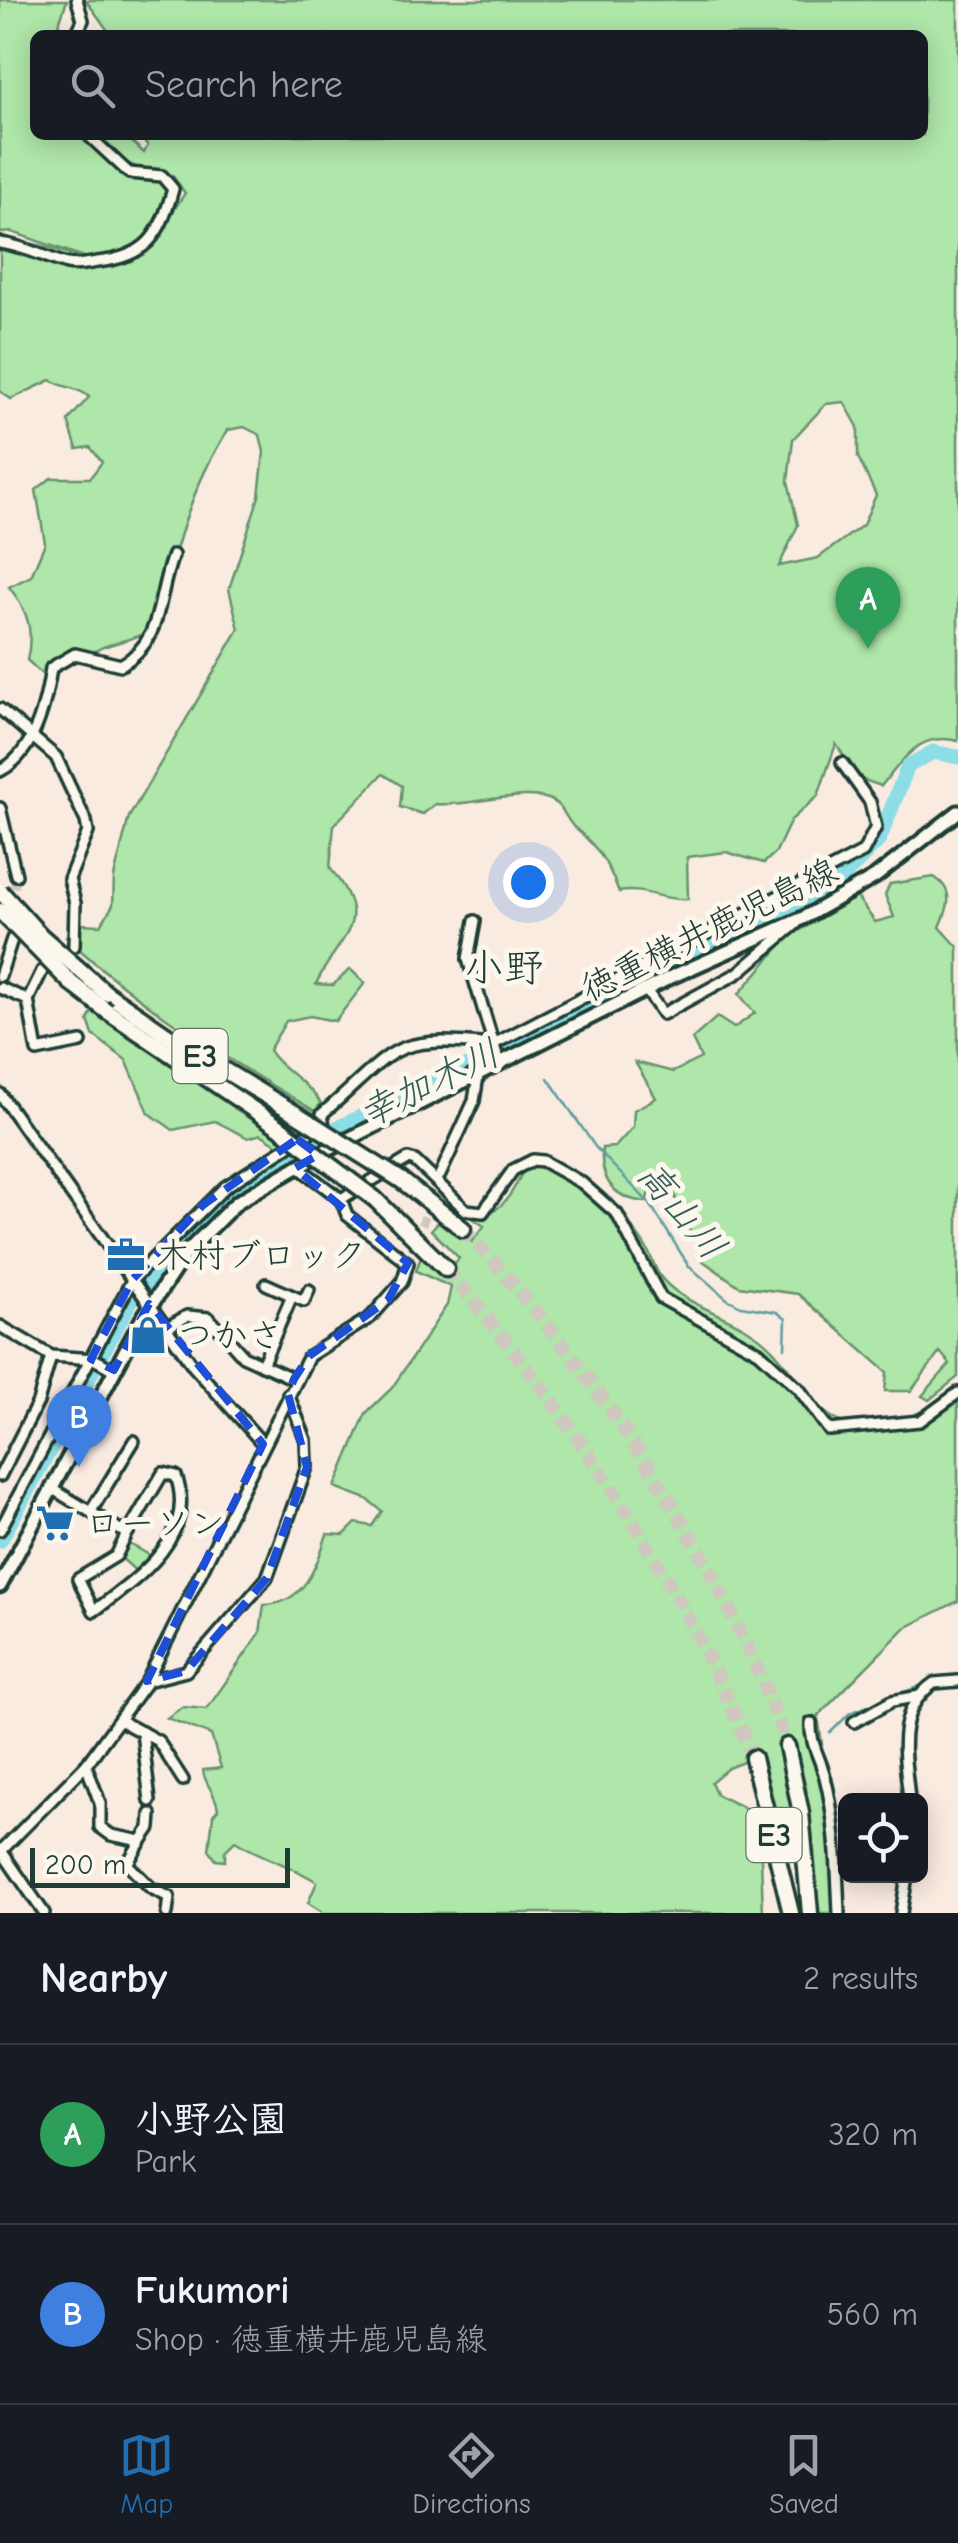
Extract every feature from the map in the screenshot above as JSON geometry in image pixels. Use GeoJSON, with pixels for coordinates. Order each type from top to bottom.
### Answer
{"type":"FeatureCollection","features":[{"type":"Feature","properties":{"kind":"highway","name":"E3"},"geometry":{"type":"LineString","coordinates":[[0,892],[42,936],[106,992],[176,1042],[400,1180],[464,1229]]}},
{"type":"Feature","properties":{"kind":"highway","name":"E3"},"geometry":{"type":"LineString","coordinates":[[0,911],[71,982],[107,1011],[280,1127],[375,1199],[446,1268]]}},
{"type":"Feature","properties":{"kind":"highway","name":"E3"},"geometry":{"type":"LineString","coordinates":[[787,1746],[801,1813],[810,1913]]}},
{"type":"Feature","properties":{"kind":"highway","name":"E3"},"geometry":{"type":"LineString","coordinates":[[752,1758],[791,1913]]}},
{"type":"Feature","properties":{"kind":"main road","name":"徳重横井鹿児島線"},"geometry":{"type":"LineString","coordinates":[[0,1586],[148,1302],[185,1254],[251,1191],[328,1147],[646,990],[803,918],[876,877],[958,812]]}},
{"type":"Feature","properties":{"kind":"street"},"geometry":{"type":"LineString","coordinates":[[78,0],[82,20],[78,30]]}},
{"type":"Feature","properties":{"kind":"street"},"geometry":{"type":"LineString","coordinates":[[0,243],[36,250],[71,265],[124,259],[140,251],[159,230],[173,189],[162,176],[128,173],[93,140]]}},
{"type":"Feature","properties":{"kind":"street"},"geometry":{"type":"LineString","coordinates":[[0,771],[16,760],[45,712],[51,668],[75,654],[107,658],[121,665],[143,652],[152,635],[159,590],[173,555]]}},
{"type":"Feature","properties":{"kind":"street"},"geometry":{"type":"LineString","coordinates":[[0,710],[56,757],[86,820],[88,832],[69,878],[75,903],[74,946]]}},
{"type":"Feature","properties":{"kind":"street"},"geometry":{"type":"LineString","coordinates":[[328,1147],[322,1114],[383,1056],[404,1044],[441,1040],[492,1046],[835,871],[863,852],[876,827],[870,802],[842,763]]}},
{"type":"Feature","properties":{"kind":"street"},"geometry":{"type":"LineString","coordinates":[[0,808],[16,875]]}},
{"type":"Feature","properties":{"kind":"street"},"geometry":{"type":"LineString","coordinates":[[835,871],[849,892]]}},
{"type":"Feature","properties":{"kind":"street"},"geometry":{"type":"LineString","coordinates":[[751,914],[763,937]]}},
{"type":"Feature","properties":{"kind":"street"},"geometry":{"type":"LineString","coordinates":[[646,990],[663,1014],[738,973],[803,918]]}},
{"type":"Feature","properties":{"kind":"street"},"geometry":{"type":"LineString","coordinates":[[475,921],[468,960],[500,1065]]}},
{"type":"Feature","properties":{"kind":"street"},"geometry":{"type":"LineString","coordinates":[[0,976],[12,939]]}},
{"type":"Feature","properties":{"kind":"street"},"geometry":{"type":"LineString","coordinates":[[42,971],[28,1000],[37,1052],[82,1042]]}},
{"type":"Feature","properties":{"kind":"street"},"geometry":{"type":"LineString","coordinates":[[0,988],[28,1000]]}},
{"type":"Feature","properties":{"kind":"street"},"geometry":{"type":"LineString","coordinates":[[440,1175],[474,1101],[478,1076]]}},
{"type":"Feature","properties":{"kind":"street"},"geometry":{"type":"LineString","coordinates":[[0,1094],[194,1367],[264,1444]]}},
{"type":"Feature","properties":{"kind":"street"},"geometry":{"type":"LineString","coordinates":[[0,1530],[134,1283],[225,1187],[324,1127]]}},
{"type":"Feature","properties":{"kind":"street"},"geometry":{"type":"LineString","coordinates":[[341,1199],[408,1160],[415,1162],[466,1210],[483,1212],[512,1170],[543,1160],[596,1192],[617,1214],[661,1298],[759,1352],[799,1389],[828,1430],[920,1421],[958,1393]]}},
{"type":"Feature","properties":{"kind":"street"},"geometry":{"type":"LineString","coordinates":[[44,1913],[0,1851],[86,1765],[147,1680],[308,1356],[371,1317],[388,1300],[408,1263],[347,1215],[341,1199],[298,1166]]}},
{"type":"Feature","properties":{"kind":"street"},"geometry":{"type":"LineString","coordinates":[[266,1284],[304,1300],[309,1290]]}},
{"type":"Feature","properties":{"kind":"street"},"geometry":{"type":"LineString","coordinates":[[262,1365],[292,1296]]}},
{"type":"Feature","properties":{"kind":"street"},"geometry":{"type":"LineString","coordinates":[[166,1328],[187,1316],[208,1318],[238,1352],[294,1379]]}},
{"type":"Feature","properties":{"kind":"street"},"geometry":{"type":"LineString","coordinates":[[0,1326],[50,1356],[93,1359],[111,1368]]}},
{"type":"Feature","properties":{"kind":"street"},"geometry":{"type":"LineString","coordinates":[[0,1476],[38,1402],[50,1356]]}},
{"type":"Feature","properties":{"kind":"street"},"geometry":{"type":"LineString","coordinates":[[147,1680],[186,1671],[267,1578],[307,1467],[306,1440],[288,1394]]}},
{"type":"Feature","properties":{"kind":"street"},"geometry":{"type":"LineString","coordinates":[[91,1511],[134,1441]]}},
{"type":"Feature","properties":{"kind":"street"},"geometry":{"type":"LineString","coordinates":[[163,1473],[176,1476],[182,1491],[178,1524],[163,1550],[134,1585],[94,1611],[78,1579],[116,1556],[128,1534],[163,1473]]}},
{"type":"Feature","properties":{"kind":"street"},"geometry":{"type":"LineString","coordinates":[[51,1488],[128,1534]]}},
{"type":"Feature","properties":{"kind":"street"},"geometry":{"type":"LineString","coordinates":[[908,1793],[902,1750],[910,1711],[934,1683],[958,1681]]}},
{"type":"Feature","properties":{"kind":"street"},"geometry":{"type":"LineString","coordinates":[[854,1722],[892,1701],[920,1696]]}},
{"type":"Feature","properties":{"kind":"street"},"geometry":{"type":"LineString","coordinates":[[119,1720],[158,1741],[183,1780]]}},
{"type":"Feature","properties":{"kind":"street"},"geometry":{"type":"LineString","coordinates":[[811,1723],[813,1746],[824,1774],[831,1812],[839,1913]]}},
{"type":"Feature","properties":{"kind":"street"},"geometry":{"type":"LineString","coordinates":[[142,1732],[150,1801]]}},
{"type":"Feature","properties":{"kind":"street"},"geometry":{"type":"LineString","coordinates":[[86,1765],[100,1803],[100,1827],[111,1835],[141,1841]]}},
{"type":"Feature","properties":{"kind":"street"},"geometry":{"type":"LineString","coordinates":[[151,1814],[150,1828],[127,1864],[151,1888],[169,1897],[169,1913]]}},
{"type":"Feature","properties":{"kind":"street"},"geometry":{"type":"LineString","coordinates":[[901,1913],[905,1883]]}},
{"type":"Feature","properties":{"kind":"highlighted area"},"geometry":{"type":"Polygon","coordinates":[[[297,1139],[318,1155],[295,1168],[408,1263],[388,1300],[309,1356],[294,1379],[288,1394],[307,1467],[267,1578],[186,1671],[147,1681],[263,1444],[149,1304],[114,1370],[91,1359],[132,1280],[203,1205],[297,1139]]]}},
{"type":"Feature","properties":{"kind":"green space"},"geometry":{"type":"Polygon","coordinates":[[[0,0],[67,0],[57,30],[30,30],[30,140],[98,140],[116,164],[179,192],[141,248],[90,259],[12,232],[0,233],[0,0]]]}},
{"type":"Feature","properties":{"kind":"green space"},"geometry":{"type":"Polygon","coordinates":[[[86,0],[958,0],[958,741],[932,740],[922,744],[905,757],[881,786],[858,778],[836,744],[818,796],[791,820],[776,852],[764,863],[726,852],[687,857],[688,899],[619,892],[597,850],[560,807],[547,798],[517,796],[435,804],[423,814],[400,807],[402,786],[383,774],[334,825],[330,868],[344,887],[352,916],[344,939],[316,984],[333,985],[350,969],[365,983],[335,1021],[310,1016],[286,1021],[269,1050],[321,1103],[315,1111],[185,1031],[66,937],[81,924],[101,925],[113,905],[114,877],[129,817],[239,629],[229,589],[259,496],[264,452],[260,435],[244,427],[228,430],[214,453],[183,526],[158,630],[103,647],[46,678],[27,660],[28,621],[9,587],[31,576],[45,543],[36,490],[51,478],[90,478],[102,462],[90,447],[77,449],[68,421],[89,397],[84,393],[51,380],[11,399],[0,391],[0,240],[35,244],[103,264],[120,263],[138,253],[185,193],[172,175],[122,160],[104,140],[130,140],[144,153],[148,145],[142,140],[928,140],[928,30],[107,30],[86,0]],[[844,402],[826,404],[793,439],[788,481],[798,525],[779,566],[818,558],[863,525],[876,495],[858,457],[858,427],[844,402]]]}},
{"type":"Feature","properties":{"kind":"green space"},"geometry":{"type":"Polygon","coordinates":[[[934,877],[948,893],[940,927],[958,947],[958,1377],[929,1400],[922,1396],[950,1364],[940,1352],[911,1391],[885,1391],[887,1372],[798,1294],[739,1286],[703,1261],[671,1188],[652,1183],[646,1202],[617,1192],[606,1178],[602,1148],[615,1147],[633,1127],[634,1110],[656,1098],[635,1062],[673,1072],[701,1058],[692,1039],[717,1017],[734,1028],[755,1013],[739,994],[787,938],[857,897],[875,922],[894,917],[885,895],[890,884],[934,877]]]}},
{"type":"Feature","properties":{"kind":"green space"},"geometry":{"type":"Polygon","coordinates":[[[94,1008],[290,1142],[281,1147],[261,1134],[248,1138],[215,1121],[173,1130],[149,1113],[126,1060],[93,1035],[88,1020],[94,1008]]]}},
{"type":"Feature","properties":{"kind":"green space"},"geometry":{"type":"Polygon","coordinates":[[[536,1166],[567,1175],[600,1197],[640,1238],[667,1284],[692,1302],[760,1338],[818,1406],[841,1422],[876,1426],[894,1422],[929,1407],[958,1387],[958,1601],[905,1628],[818,1716],[822,1744],[810,1751],[822,1775],[836,1913],[818,1913],[806,1788],[792,1742],[795,1815],[790,1835],[778,1820],[758,1756],[728,1768],[711,1782],[717,1795],[747,1809],[761,1858],[763,1913],[324,1913],[308,1903],[317,1882],[307,1876],[235,1841],[225,1851],[225,1861],[216,1860],[209,1850],[213,1815],[218,1809],[203,1770],[221,1768],[211,1735],[167,1718],[182,1707],[207,1709],[260,1633],[264,1605],[278,1603],[299,1591],[313,1571],[327,1534],[344,1535],[356,1523],[372,1526],[382,1511],[367,1499],[335,1487],[366,1413],[392,1388],[447,1305],[451,1287],[416,1271],[423,1251],[447,1274],[459,1258],[431,1230],[442,1218],[472,1242],[484,1226],[471,1217],[498,1208],[524,1169],[536,1166]]]}},
{"type":"Feature","properties":{"kind":"green space"},"geometry":{"type":"Polygon","coordinates":[[[128,1543],[151,1556],[139,1574],[120,1557],[128,1543]]]}},
{"type":"Feature","properties":{"kind":"waterway","name":"幸加木川"},"geometry":{"type":"LineString","coordinates":[[0,1541],[133,1297],[210,1208],[337,1128],[621,993],[837,883],[879,840],[908,766],[933,752],[958,757]]}},
{"type":"Feature","properties":{"kind":"waterway","name":"高山川"},"geometry":{"type":"LineString","coordinates":[[548,1078],[596,1148],[650,1204],[689,1266],[727,1299],[741,1306],[777,1312],[786,1319],[785,1348]]}},
{"type":"Feature","properties":{"kind":"waterway"},"geometry":{"type":"LineString","coordinates":[[830,1733],[850,1713],[920,1686]]}},
{"type":"Feature","properties":{"kind":"tunnel"},"geometry":{"type":"LineString","coordinates":[[12,901],[16,875]]}},
{"type":"Feature","properties":{"kind":"tunnel"},"geometry":{"type":"LineString","coordinates":[[408,1263],[439,1178]]}},
{"type":"Feature","properties":{"kind":"tunnel"},"geometry":{"type":"LineString","coordinates":[[463,1229],[561,1343],[652,1471],[729,1608],[787,1746]]}},
{"type":"Feature","properties":{"kind":"tunnel"},"geometry":{"type":"LineString","coordinates":[[446,1269],[536,1380],[619,1501],[693,1628],[753,1758]]}},
{"type":"Feature","properties":{"kind":"place","name":"小野公園"},"geometry":{"type":"Point","coordinates":[868,649]}},
{"type":"Feature","properties":{"kind":"place","name":"木村ブロック"},"geometry":{"type":"Point","coordinates":[126,1255]}},
{"type":"Feature","properties":{"kind":"place","name":"つかさ"},"geometry":{"type":"Point","coordinates":[148,1335]}},
{"type":"Feature","properties":{"kind":"place","name":"Fukumori"},"geometry":{"type":"Point","coordinates":[79,1467]}},
{"type":"Feature","properties":{"kind":"place","name":"ローソン"},"geometry":{"type":"Point","coordinates":[55,1523]}},
{"type":"Feature","properties":{"kind":"district","name":"小野"},"geometry":{"type":"Point","coordinates":[504,967]}}]}
